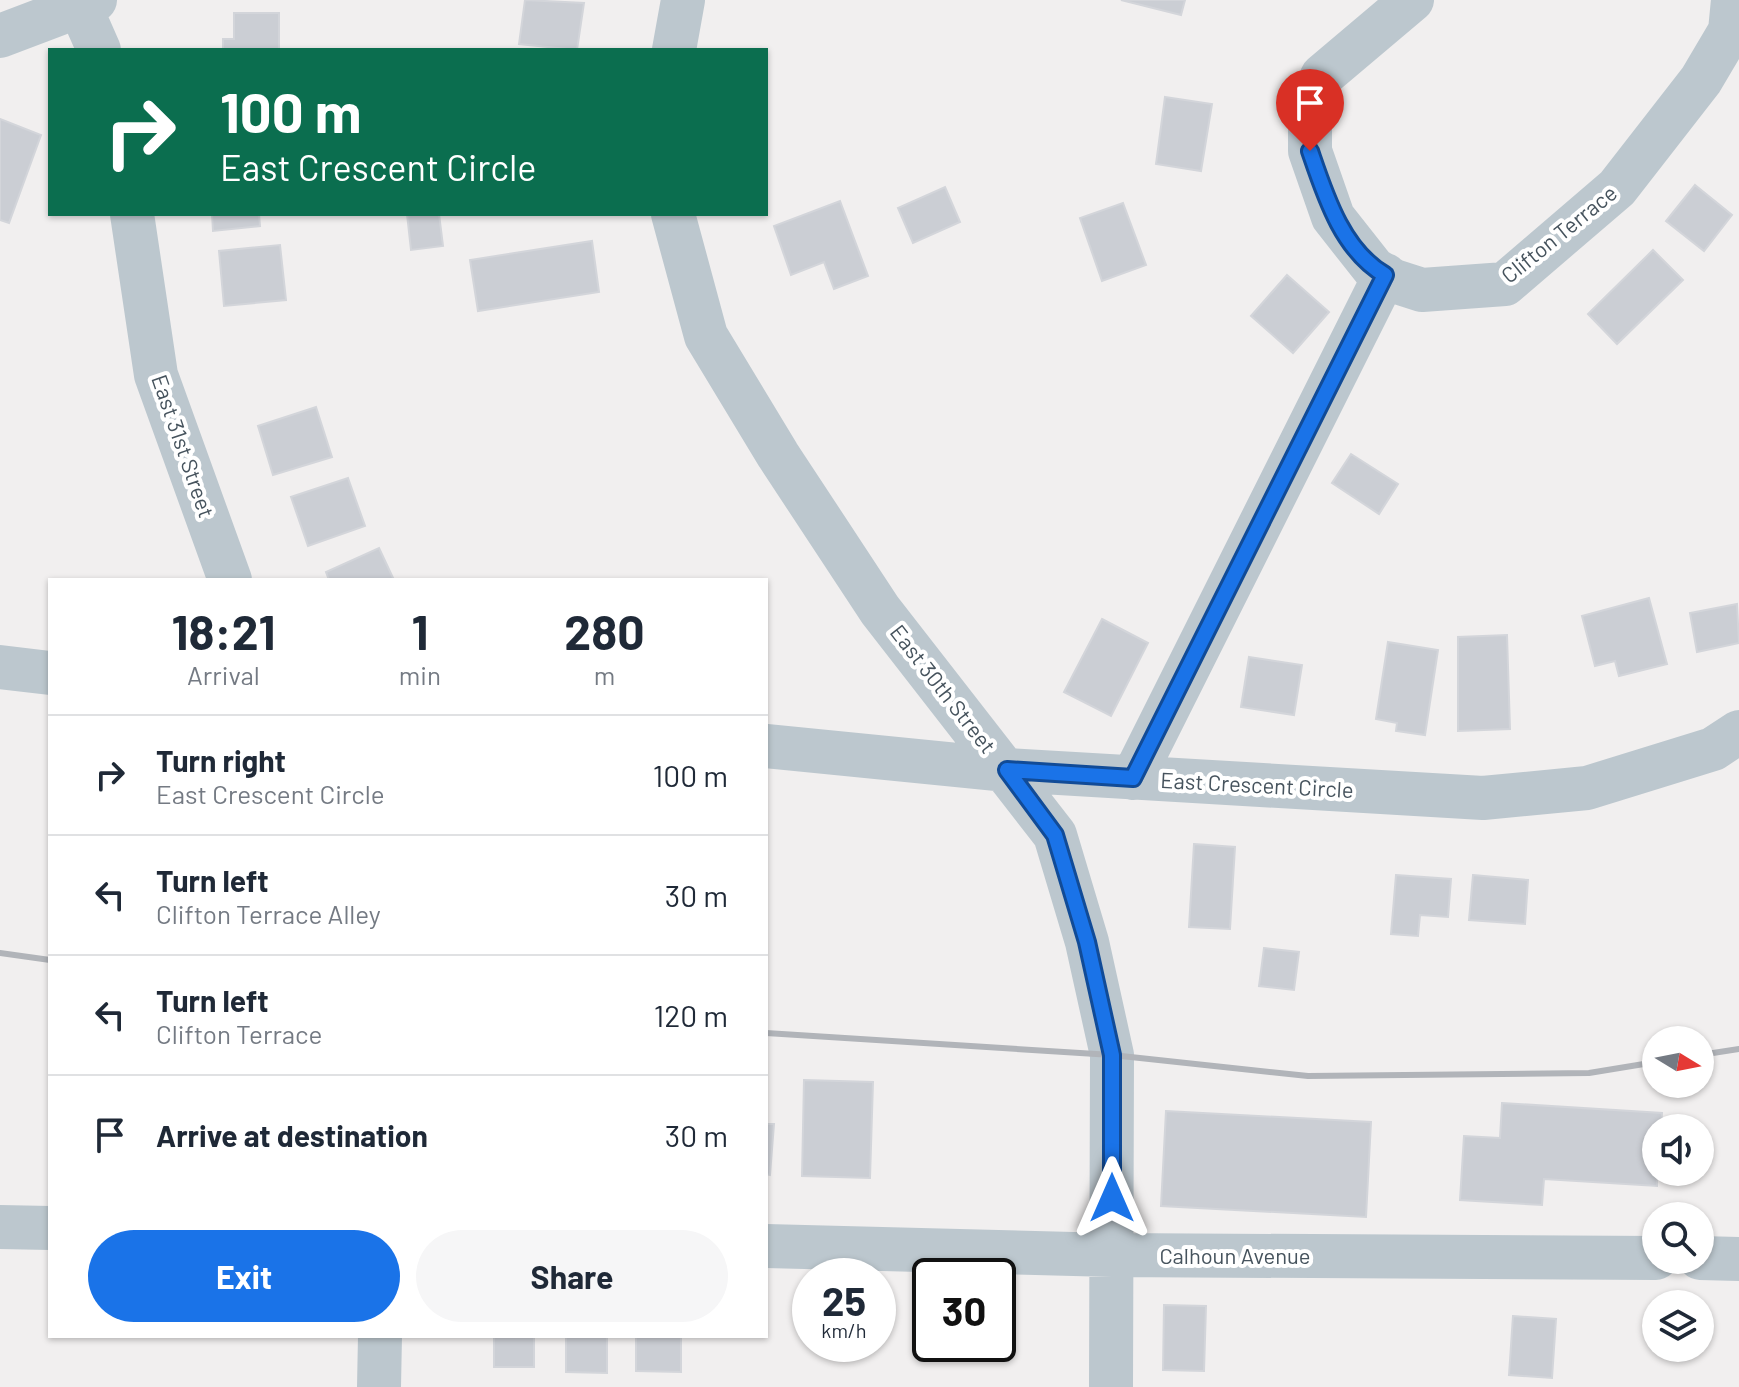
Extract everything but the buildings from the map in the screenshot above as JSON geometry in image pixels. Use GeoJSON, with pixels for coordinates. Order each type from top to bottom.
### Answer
{"type":"FeatureCollection","features":[{"type":"Feature","properties":{"kind":"street"},"geometry":{"type":"LineString","coordinates":[[674,48],[683,0]]}},
{"type":"Feature","properties":{"kind":"street","name":"Clifton Terrace"},"geometry":{"type":"LineString","coordinates":[[1412,0],[1322,76],[1310,109],[1310,151],[1333,217],[1374,269],[1422,290],[1505,284],[1617,188],[1701,80],[1730,31],[1733,0]]}},
{"type":"Feature","properties":{"kind":"street"},"geometry":{"type":"LineString","coordinates":[[0,36],[85,1],[98,48]]}},
{"type":"Feature","properties":{"kind":"street","name":"East 31st Street"},"geometry":{"type":"LineString","coordinates":[[132,216],[156,375],[229,578]]}},
{"type":"Feature","properties":{"kind":"street","name":"East 30th Street"},"geometry":{"type":"LineString","coordinates":[[674,216],[706,336],[778,455],[880,610],[1055,835],[1087,942],[1112,1055],[1111,1387]]}},
{"type":"Feature","properties":{"kind":"street"},"geometry":{"type":"LineString","coordinates":[[1133,778],[1385,275]]}},
{"type":"Feature","properties":{"kind":"street"},"geometry":{"type":"LineString","coordinates":[[0,667],[48,673]]}},
{"type":"Feature","properties":{"kind":"street","name":"East Crescent Circle"},"geometry":{"type":"LineString","coordinates":[[768,746],[1007,770],[1483,798],[1587,788],[1713,749],[1739,732]]}},
{"type":"Feature","properties":{"kind":"street"},"geometry":{"type":"LineString","coordinates":[[0,1227],[48,1228]]}},
{"type":"Feature","properties":{"kind":"street","name":"Calhoun Avenue"},"geometry":{"type":"LineString","coordinates":[[768,1246],[1112,1255],[1642,1258]]}},
{"type":"Feature","properties":{"kind":"street"},"geometry":{"type":"LineString","coordinates":[[1714,1258],[1739,1259]]}},
{"type":"Feature","properties":{"kind":"street"},"geometry":{"type":"LineString","coordinates":[[379,1387],[380,1338]]}},
{"type":"Feature","properties":{"kind":"railway"},"geometry":{"type":"LineString","coordinates":[[0,953],[48,960]]}},
{"type":"Feature","properties":{"kind":"railway"},"geometry":{"type":"LineString","coordinates":[[768,1033],[1112,1055],[1308,1076],[1589,1073],[1642,1064]]}},
{"type":"Feature","properties":{"kind":"railway"},"geometry":{"type":"LineString","coordinates":[[1714,1053],[1739,1049]]}},
{"type":"Feature","properties":{"kind":"route"},"geometry":{"type":"LineString","coordinates":[[1112,1198],[1112,1055],[1087,942],[1055,835],[1007,770],[1133,778],[1385,275],[1374,269],[1333,217],[1310,151]]}}]}
